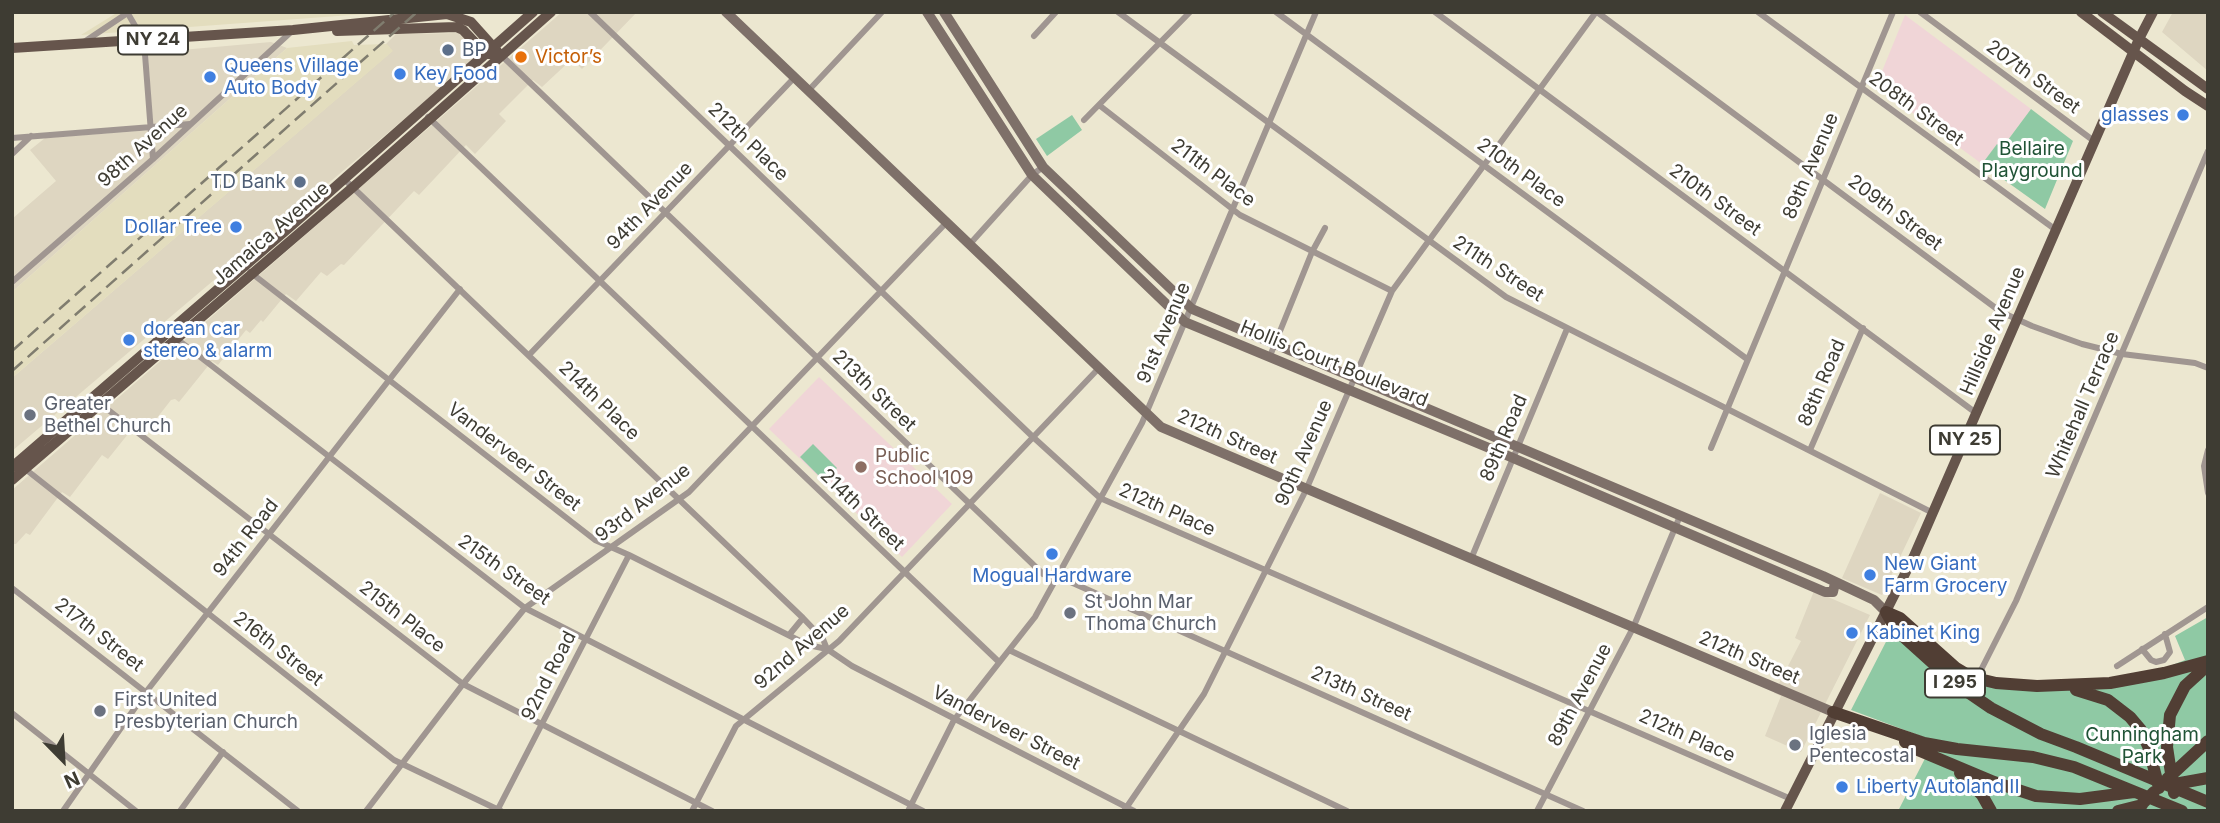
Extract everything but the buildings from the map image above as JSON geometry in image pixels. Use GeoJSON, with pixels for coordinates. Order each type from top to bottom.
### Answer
{"type":"FeatureCollection","features":[{"type":"Feature","properties":{"kind":"highway"},"geometry":{"type":"LineString","coordinates":[[1886,612],[1896,615],[1964,673],[1987,681],[2076,690],[2100,696],[2115,704],[2130,716],[2145,737],[2154,763],[2164,811],[2205,776]]}},
{"type":"Feature","properties":{"kind":"highway","name":"I 295"},"geometry":{"type":"LineString","coordinates":[[1886,612],[1896,630],[1956,684],[1991,708],[2041,734],[2208,802]]}},
{"type":"Feature","properties":{"kind":"highway"},"geometry":{"type":"LineString","coordinates":[[2020,685],[2110,683],[2208,663]]}},
{"type":"Feature","properties":{"kind":"highway"},"geometry":{"type":"LineString","coordinates":[[2180,811],[2167,747],[2168,723],[2176,699],[2190,679],[2208,663]]}},
{"type":"Feature","properties":{"kind":"highway"},"geometry":{"type":"LineString","coordinates":[[1833,712],[1893,734],[1944,747],[2019,754],[2061,763],[2098,775],[2180,811]]}},
{"type":"Feature","properties":{"kind":"highway"},"geometry":{"type":"LineString","coordinates":[[1893,734],[1929,755],[2007,788],[2036,796],[2065,799],[2108,796],[2205,776]]}},
{"type":"Feature","properties":{"kind":"highway"},"geometry":{"type":"LineString","coordinates":[[2134,809],[2208,741]]}},
{"type":"Feature","properties":{"kind":"highway"},"geometry":{"type":"LineString","coordinates":[[1929,755],[1964,776],[1982,795],[1991,811]]}},
{"type":"Feature","properties":{"kind":"highway"},"geometry":{"type":"LineString","coordinates":[[2118,811],[2208,794]]}},
{"type":"Feature","properties":{"kind":"main road","name":"Jamaica Avenue"},"geometry":{"type":"LineString","coordinates":[[12,480],[18,466],[248,270],[352,188],[533,12]]}},
{"type":"Feature","properties":{"kind":"main road","name":"Jamaica Avenue"},"geometry":{"type":"LineString","coordinates":[[494,52],[515,44],[551,12]]}},
{"type":"Feature","properties":{"kind":"main road","name":"Hollis Court Boulevard"},"geometry":{"type":"LineString","coordinates":[[927,12],[1032,175],[1185,321],[1348,391],[1409,408]]}},
{"type":"Feature","properties":{"kind":"main road","name":"Hollis Court Boulevard"},"geometry":{"type":"LineString","coordinates":[[944,12],[1043,167],[1192,309],[1354,378],[1409,408],[1515,453],[1575,484],[1828,593],[1835,590],[1835,583]]}},
{"type":"Feature","properties":{"kind":"main road"},"geometry":{"type":"LineString","coordinates":[[2081,12],[2208,106]]}},
{"type":"Feature","properties":{"kind":"main road"},"geometry":{"type":"LineString","coordinates":[[2102,12],[2208,89]]}},
{"type":"Feature","properties":{"kind":"main road","name":"Hillside Avenue"},"geometry":{"type":"LineString","coordinates":[[1785,811],[1933,513],[2133,52],[2153,12]]}},
{"type":"Feature","properties":{"kind":"main road"},"geometry":{"type":"LineString","coordinates":[[438,13],[454,15],[471,22],[494,52]]}},
{"type":"Feature","properties":{"kind":"main road","name":"NY 24"},"geometry":{"type":"LineString","coordinates":[[12,48],[293,30],[438,13]]}},
{"type":"Feature","properties":{"kind":"main road","name":"212th Street"},"geometry":{"type":"LineString","coordinates":[[727,13],[1161,427],[1833,712]]}},
{"type":"Feature","properties":{"kind":"main road","name":"NY 24"},"geometry":{"type":"LineString","coordinates":[[293,30],[354,31],[458,27],[494,52]]}},
{"type":"Feature","properties":{"kind":"main road"},"geometry":{"type":"LineString","coordinates":[[951,52],[965,43]]}},
{"type":"Feature","properties":{"kind":"main road"},"geometry":{"type":"LineString","coordinates":[[993,116],[1005,106]]}},
{"type":"Feature","properties":{"kind":"main road","name":"Jamaica Avenue"},"geometry":{"type":"LineString","coordinates":[[248,270],[344,179],[426,115]]}},
{"type":"Feature","properties":{"kind":"main road"},"geometry":{"type":"LineString","coordinates":[[1085,225],[1094,215]]}},
{"type":"Feature","properties":{"kind":"main road"},"geometry":{"type":"LineString","coordinates":[[1136,275],[1146,265]]}},
{"type":"Feature","properties":{"kind":"main road","name":"Hollis Court Boulevard"},"geometry":{"type":"LineString","coordinates":[[1515,453],[1578,473],[1736,539],[1874,600],[1886,612]]}},
{"type":"Feature","properties":{"kind":"main road"},"geometry":{"type":"LineString","coordinates":[[1575,484],[1578,473]]}},
{"type":"Feature","properties":{"kind":"main road"},"geometry":{"type":"LineString","coordinates":[[1621,503],[1624,493]]}},
{"type":"Feature","properties":{"kind":"main road"},"geometry":{"type":"LineString","coordinates":[[1733,551],[1736,539]]}},
{"type":"Feature","properties":{"kind":"main road"},"geometry":{"type":"LineString","coordinates":[[1777,570],[1780,558]]}},
{"type":"Feature","properties":{"kind":"street","name":"212th Place"},"geometry":{"type":"LineString","coordinates":[[590,12],[1100,498],[1791,799]]}},
{"type":"Feature","properties":{"kind":"street"},"geometry":{"type":"LineString","coordinates":[[808,91],[882,12]]}},
{"type":"Feature","properties":{"kind":"street"},"geometry":{"type":"LineString","coordinates":[[1034,36],[1056,12]]}},
{"type":"Feature","properties":{"kind":"street","name":"211th Street"},"geometry":{"type":"LineString","coordinates":[[1118,12],[1506,297],[1933,513]]}},
{"type":"Feature","properties":{"kind":"street"},"geometry":{"type":"LineString","coordinates":[[1084,120],[1191,12]]}},
{"type":"Feature","properties":{"kind":"street","name":"210th Place"},"geometry":{"type":"LineString","coordinates":[[1276,12],[1747,359]]}},
{"type":"Feature","properties":{"kind":"street","name":"91st Avenue"},"geometry":{"type":"LineString","coordinates":[[1009,650],[1035,617],[1146,414],[1316,12]]}},
{"type":"Feature","properties":{"kind":"street","name":"210th Street"},"geometry":{"type":"LineString","coordinates":[[1434,12],[1976,413]]}},
{"type":"Feature","properties":{"kind":"street","name":"90th Avenue"},"geometry":{"type":"LineString","coordinates":[[1125,809],[1204,694],[1306,490],[1392,291],[1596,12]]}},
{"type":"Feature","properties":{"kind":"street","name":"209th Street"},"geometry":{"type":"LineString","coordinates":[[1596,12],[2001,312],[2082,344],[2122,354],[2195,363],[2208,368]]}},
{"type":"Feature","properties":{"kind":"street","name":"208th Street"},"geometry":{"type":"LineString","coordinates":[[1758,12],[2056,230]]}},
{"type":"Feature","properties":{"kind":"street","name":"89th Avenue"},"geometry":{"type":"LineString","coordinates":[[1711,449],[1893,12]]}},
{"type":"Feature","properties":{"kind":"street","name":"207th Street"},"geometry":{"type":"LineString","coordinates":[[1920,12],[2094,141]]}},
{"type":"Feature","properties":{"kind":"street"},"geometry":{"type":"LineString","coordinates":[[79,45],[128,13],[144,41],[153,159]]}},
{"type":"Feature","properties":{"kind":"street","name":"98th Avenue"},"geometry":{"type":"LineString","coordinates":[[12,282],[153,159],[293,30]]}},
{"type":"Feature","properties":{"kind":"street","name":"213th Street"},"geometry":{"type":"LineString","coordinates":[[494,52],[1043,573],[1066,580],[1583,811]]}},
{"type":"Feature","properties":{"kind":"street","name":"94th Avenue"},"geometry":{"type":"LineString","coordinates":[[529,355],[794,78]]}},
{"type":"Feature","properties":{"kind":"street","name":"211th Place"},"geometry":{"type":"LineString","coordinates":[[1099,105],[1233,210],[1392,291]]}},
{"type":"Feature","properties":{"kind":"street","name":"214th Street"},"geometry":{"type":"LineString","coordinates":[[426,115],[999,663]]}},
{"type":"Feature","properties":{"kind":"street"},"geometry":{"type":"LineString","coordinates":[[12,138],[190,124]]}},
{"type":"Feature","properties":{"kind":"street"},"geometry":{"type":"LineString","coordinates":[[12,154],[31,136]]}},
{"type":"Feature","properties":{"kind":"street","name":"Whitehall Terrace"},"geometry":{"type":"LineString","coordinates":[[1982,670],[2016,601],[2208,151]]}},
{"type":"Feature","properties":{"kind":"street"},"geometry":{"type":"LineString","coordinates":[[969,245],[1032,175],[1043,167]]}},
{"type":"Feature","properties":{"kind":"street","name":"214th Place"},"geometry":{"type":"LineString","coordinates":[[344,179],[803,618],[823,639],[827,649]]}},
{"type":"Feature","properties":{"kind":"street","name":"93rd Avenue"},"geometry":{"type":"LineString","coordinates":[[366,811],[525,608],[689,492],[946,223]]}},
{"type":"Feature","properties":{"kind":"street"},"geometry":{"type":"LineString","coordinates":[[1270,356],[1312,252],[1325,228]]}},
{"type":"Feature","properties":{"kind":"street","name":"Vanderveer Street"},"geometry":{"type":"LineString","coordinates":[[248,270],[595,540],[808,645],[827,649],[852,666],[954,720],[1125,809],[1134,811]]}},
{"type":"Feature","properties":{"kind":"street","name":"94th Road"},"geometry":{"type":"LineString","coordinates":[[63,811],[146,692],[460,289]]}},
{"type":"Feature","properties":{"kind":"street","name":"88th Road"},"geometry":{"type":"LineString","coordinates":[[1810,450],[1863,328]]}},
{"type":"Feature","properties":{"kind":"street","name":"89th Road"},"geometry":{"type":"LineString","coordinates":[[1471,559],[1567,329]]}},
{"type":"Feature","properties":{"kind":"street","name":"215th Street"},"geometry":{"type":"LineString","coordinates":[[172,335],[525,608],[743,719],[909,808],[923,811]]}},
{"type":"Feature","properties":{"kind":"street","name":"92nd Avenue"},"geometry":{"type":"LineString","coordinates":[[692,811],[736,726],[839,641],[1098,369]]}},
{"type":"Feature","properties":{"kind":"street","name":"215th Place"},"geometry":{"type":"LineString","coordinates":[[97,401],[463,684],[712,811]]}},
{"type":"Feature","properties":{"kind":"street"},"geometry":{"type":"LineString","coordinates":[[2208,450],[2204,466],[2208,493]]}},
{"type":"Feature","properties":{"kind":"street","name":"216th Street"},"geometry":{"type":"LineString","coordinates":[[18,466],[394,760],[499,810]]}},
{"type":"Feature","properties":{"kind":"street","name":"89th Avenue"},"geometry":{"type":"LineString","coordinates":[[1537,811],[1633,628],[1680,516]]}},
{"type":"Feature","properties":{"kind":"street","name":"92nd Road"},"geometry":{"type":"LineString","coordinates":[[499,810],[629,555]]}},
{"type":"Feature","properties":{"kind":"street","name":"217th Street"},"geometry":{"type":"LineString","coordinates":[[12,588],[298,811]]}},
{"type":"Feature","properties":{"kind":"street"},"geometry":{"type":"LineString","coordinates":[[2117,666],[2208,607]]}},
{"type":"Feature","properties":{"kind":"street"},"geometry":{"type":"LineString","coordinates":[[789,635],[803,618]]}},
{"type":"Feature","properties":{"kind":"street"},"geometry":{"type":"LineString","coordinates":[[2142,649],[2151,660],[2164,660],[2170,652],[2165,634]]}},
{"type":"Feature","properties":{"kind":"street"},"geometry":{"type":"LineString","coordinates":[[909,808],[954,720],[1009,650],[1347,811]]}},
{"type":"Feature","properties":{"kind":"street"},"geometry":{"type":"LineString","coordinates":[[12,713],[136,811]]}},
{"type":"Feature","properties":{"kind":"street"},"geometry":{"type":"LineString","coordinates":[[180,811],[223,752]]}},
{"type":"Feature","properties":{"kind":"shaded area"},"geometry":{"type":"Polygon","coordinates":[[[118,12],[392,12],[81,35],[118,12]]]}},
{"type":"Feature","properties":{"kind":"shaded area"},"geometry":{"type":"Polygon","coordinates":[[[562,12],[637,12],[582,69],[572,59],[542,87],[533,80],[499,114],[506,121],[475,154],[466,145],[419,195],[414,191],[344,265],[341,264],[327,276],[321,272],[296,301],[286,294],[263,322],[261,320],[250,333],[246,330],[218,365],[212,361],[179,402],[171,400],[146,432],[136,424],[108,459],[102,455],[70,497],[62,492],[30,535],[26,533],[16,544],[12,544],[12,490],[562,12]]]}},
{"type":"Feature","properties":{"kind":"shaded area"},"geometry":{"type":"Polygon","coordinates":[[[2173,12],[2208,12],[2208,71],[2162,32],[2173,12]]]}},
{"type":"Feature","properties":{"kind":"shaded area"},"geometry":{"type":"Polygon","coordinates":[[[1905,15],[2031,109],[2002,148],[1997,145],[1982,164],[1876,86],[1905,15]]]}},
{"type":"Feature","properties":{"kind":"shaded area"},"geometry":{"type":"Polygon","coordinates":[[[460,33],[481,54],[12,451],[12,378],[392,51],[386,44],[396,34],[460,33]]]}},
{"type":"Feature","properties":{"kind":"shaded area"},"geometry":{"type":"Polygon","coordinates":[[[352,41],[354,45],[387,44],[393,51],[12,378],[12,292],[287,48],[352,41]]]}},
{"type":"Feature","properties":{"kind":"shaded area"},"geometry":{"type":"Polygon","coordinates":[[[271,42],[287,48],[12,292],[12,219],[56,181],[30,150],[45,138],[153,130],[148,53],[271,42]]]}},
{"type":"Feature","properties":{"kind":"shaded area","name":"Public School 109"},"geometry":{"type":"Polygon","coordinates":[[[819,377],[952,504],[902,557],[769,429],[819,377]]]}},
{"type":"Feature","properties":{"kind":"shaded area"},"geometry":{"type":"Polygon","coordinates":[[[1880,493],[1921,513],[1882,595],[1842,578],[1880,493]]]}},
{"type":"Feature","properties":{"kind":"shaded area"},"geometry":{"type":"Polygon","coordinates":[[[1814,591],[1870,615],[1801,752],[1765,736],[1781,696],[1774,693],[1801,641],[1795,638],[1814,591]]]}},
{"type":"Feature","properties":{"kind":"green space","name":"Bellaire Playground"},"geometry":{"type":"Polygon","coordinates":[[[2031,109],[2073,141],[2045,209],[1982,164],[1997,144],[2002,148],[2031,109]]]}},
{"type":"Feature","properties":{"kind":"green space"},"geometry":{"type":"Polygon","coordinates":[[[1072,115],[1082,130],[1047,156],[1036,139],[1072,115]]]}},
{"type":"Feature","properties":{"kind":"green space"},"geometry":{"type":"Polygon","coordinates":[[[813,444],[837,468],[824,481],[800,457],[813,444]]]}},
{"type":"Feature","properties":{"kind":"green space","name":"Cunningham Park"},"geometry":{"type":"Polygon","coordinates":[[[2208,617],[2208,811],[1898,811],[1934,741],[1851,710],[1890,634],[1970,680],[2122,685],[2185,660],[2175,636],[2208,617]]]}},
{"type":"Feature","properties":{"kind":"railway"},"geometry":{"type":"LineString","coordinates":[[12,351],[395,12]]}},
{"type":"Feature","properties":{"kind":"railway"},"geometry":{"type":"LineString","coordinates":[[12,371],[417,12]]}},
{"type":"Feature","properties":{"kind":"place","name":"BP"},"geometry":{"type":"Point","coordinates":[448,50]}},
{"type":"Feature","properties":{"kind":"place","name":"Victor’s"},"geometry":{"type":"Point","coordinates":[521,57]}},
{"type":"Feature","properties":{"kind":"place","name":"Key Food"},"geometry":{"type":"Point","coordinates":[400,74]}},
{"type":"Feature","properties":{"kind":"place","name":"Queens Village Auto Body"},"geometry":{"type":"Point","coordinates":[210,77]}},
{"type":"Feature","properties":{"kind":"place","name":"glasses"},"geometry":{"type":"Point","coordinates":[2183,115]}},
{"type":"Feature","properties":{"kind":"place","name":"TD Bank"},"geometry":{"type":"Point","coordinates":[300,182]}},
{"type":"Feature","properties":{"kind":"place","name":"Dollar Tree"},"geometry":{"type":"Point","coordinates":[236,227]}},
{"type":"Feature","properties":{"kind":"place","name":"dorean car stereo & alarm"},"geometry":{"type":"Point","coordinates":[129,340]}},
{"type":"Feature","properties":{"kind":"place","name":"Greater Bethel Church"},"geometry":{"type":"Point","coordinates":[30,415]}},
{"type":"Feature","properties":{"kind":"place","name":"Public School 109"},"geometry":{"type":"Point","coordinates":[861,467]}},
{"type":"Feature","properties":{"kind":"place","name":"Mogual Hardware"},"geometry":{"type":"Point","coordinates":[1052,554]}},
{"type":"Feature","properties":{"kind":"place","name":"New Giant Farm Grocery"},"geometry":{"type":"Point","coordinates":[1870,575]}},
{"type":"Feature","properties":{"kind":"place","name":"St John Mar Thoma Church"},"geometry":{"type":"Point","coordinates":[1070,613]}},
{"type":"Feature","properties":{"kind":"place","name":"Kabinet King"},"geometry":{"type":"Point","coordinates":[1852,633]}},
{"type":"Feature","properties":{"kind":"place","name":"First United Presbyterian Church"},"geometry":{"type":"Point","coordinates":[100,711]}},
{"type":"Feature","properties":{"kind":"place","name":"Iglesia Pentecostal"},"geometry":{"type":"Point","coordinates":[1795,745]}},
{"type":"Feature","properties":{"kind":"place","name":"Liberty Autoland II"},"geometry":{"type":"Point","coordinates":[1842,787]}}]}
